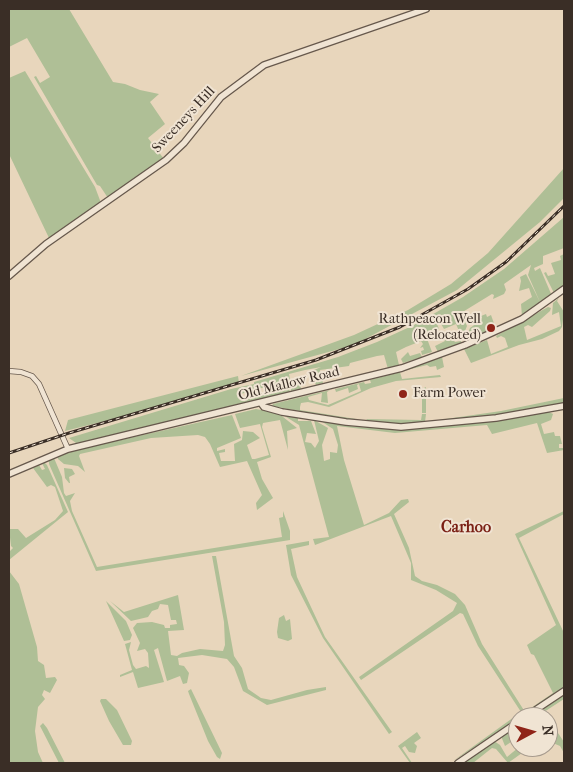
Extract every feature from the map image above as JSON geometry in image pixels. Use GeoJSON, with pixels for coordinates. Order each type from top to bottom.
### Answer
{"type":"FeatureCollection","features":[{"type":"Feature","properties":{"kind":"street","name":"Sweeneys Hill"},"geometry":{"type":"LineString","coordinates":[[9,276],[46,244],[166,160],[184,143],[221,97],[258,69],[351,33],[426,9]]}},
{"type":"Feature","properties":{"kind":"street","name":"Old Mallow Road"},"geometry":{"type":"LineString","coordinates":[[9,474],[68,449],[366,378],[442,354],[522,319],[564,289]]}},
{"type":"Feature","properties":{"kind":"street"},"geometry":{"type":"LineString","coordinates":[[9,371],[21,372],[32,376],[39,384],[68,449]]}},
{"type":"Feature","properties":{"kind":"street"},"geometry":{"type":"LineString","coordinates":[[261,403],[264,407],[282,412],[346,422],[401,427],[496,418],[564,406]]}},
{"type":"Feature","properties":{"kind":"street"},"geometry":{"type":"LineString","coordinates":[[540,707],[564,691]]}},
{"type":"Feature","properties":{"kind":"street"},"geometry":{"type":"LineString","coordinates":[[458,763],[508,729]]}},
{"type":"Feature","properties":{"kind":"green space"},"geometry":{"type":"Polygon","coordinates":[[[9,9],[69,9],[113,82],[159,94],[150,102],[165,124],[148,138],[164,159],[108,198],[100,186],[97,185],[34,77],[36,76],[40,83],[50,77],[27,38],[9,47],[9,9]]]}},
{"type":"Feature","properties":{"kind":"green space"},"geometry":{"type":"Polygon","coordinates":[[[25,71],[95,187],[101,203],[49,238],[9,154],[9,78],[25,71]]]}},
{"type":"Feature","properties":{"kind":"green space"},"geometry":{"type":"Polygon","coordinates":[[[564,168],[564,198],[540,222],[457,290],[354,345],[241,376],[354,335],[408,310],[451,284],[488,253],[564,168]]]}},
{"type":"Feature","properties":{"kind":"green space"},"geometry":{"type":"Polygon","coordinates":[[[564,217],[564,248],[543,256],[543,264],[534,268],[535,271],[540,268],[552,296],[522,316],[521,304],[532,297],[529,288],[519,291],[520,277],[526,274],[540,302],[528,275],[531,265],[504,284],[506,290],[504,294],[493,299],[494,295],[492,294],[461,313],[467,326],[462,338],[457,335],[459,331],[456,324],[444,329],[440,322],[437,324],[439,329],[436,330],[437,332],[426,336],[432,352],[422,355],[421,351],[424,350],[423,347],[420,348],[423,344],[421,341],[406,347],[396,352],[399,365],[395,367],[388,369],[384,355],[377,356],[350,363],[349,366],[320,370],[323,383],[316,385],[314,380],[318,379],[314,370],[321,367],[305,370],[289,374],[291,385],[300,383],[301,389],[291,391],[288,380],[290,393],[90,441],[76,443],[69,438],[231,389],[254,384],[254,382],[338,357],[377,342],[414,325],[463,297],[504,269],[564,217]],[[279,383],[241,394],[243,399],[281,389],[279,383]]]}},
{"type":"Feature","properties":{"kind":"green space"},"geometry":{"type":"Polygon","coordinates":[[[564,254],[564,287],[555,295],[544,273],[546,272],[548,276],[555,274],[551,263],[561,260],[560,256],[564,254]]]}},
{"type":"Feature","properties":{"kind":"green space"},"geometry":{"type":"Polygon","coordinates":[[[559,298],[557,301],[564,312],[562,327],[559,331],[542,339],[519,345],[471,363],[464,349],[487,340],[491,354],[508,347],[505,338],[501,336],[497,338],[496,336],[548,307],[551,308],[550,311],[532,327],[528,325],[524,327],[527,340],[561,326],[559,312],[552,315],[553,303],[559,298]]]}},
{"type":"Feature","properties":{"kind":"green space"},"geometry":{"type":"Polygon","coordinates":[[[486,314],[487,317],[491,315],[496,329],[468,341],[465,340],[470,328],[477,323],[476,320],[486,314]]]}},
{"type":"Feature","properties":{"kind":"green space"},"geometry":{"type":"Polygon","coordinates":[[[449,335],[455,342],[461,341],[462,343],[438,352],[435,346],[445,341],[443,337],[449,335]]]}},
{"type":"Feature","properties":{"kind":"green space"},"geometry":{"type":"Polygon","coordinates":[[[408,352],[410,356],[420,353],[422,357],[403,363],[401,359],[408,352]]]}},
{"type":"Feature","properties":{"kind":"green space"},"geometry":{"type":"Polygon","coordinates":[[[442,357],[444,367],[437,370],[436,366],[430,367],[427,365],[403,371],[442,357]]]}},
{"type":"Feature","properties":{"kind":"green space"},"geometry":{"type":"Polygon","coordinates":[[[400,372],[402,379],[440,375],[441,377],[396,381],[371,388],[329,407],[308,402],[301,403],[300,410],[356,419],[353,421],[272,406],[273,404],[330,390],[327,392],[328,403],[321,402],[322,393],[308,397],[309,400],[328,405],[361,391],[359,384],[357,385],[358,389],[349,393],[348,388],[336,392],[335,389],[364,382],[365,384],[371,383],[370,380],[400,372]]]}},
{"type":"Feature","properties":{"kind":"green space"},"geometry":{"type":"Polygon","coordinates":[[[238,376],[239,383],[129,415],[65,431],[68,420],[238,376]]]}},
{"type":"Feature","properties":{"kind":"green space"},"geometry":{"type":"Polygon","coordinates":[[[426,387],[426,413],[422,413],[422,389],[426,387]]]}},
{"type":"Feature","properties":{"kind":"green space"},"geometry":{"type":"Polygon","coordinates":[[[564,398],[564,404],[510,414],[410,425],[372,423],[366,419],[421,420],[422,414],[426,414],[425,422],[501,411],[564,398]]]}},
{"type":"Feature","properties":{"kind":"green space"},"geometry":{"type":"Polygon","coordinates":[[[256,409],[278,413],[297,428],[287,431],[288,450],[280,420],[263,423],[262,427],[271,457],[257,462],[262,479],[273,498],[257,510],[256,503],[262,495],[247,461],[220,467],[210,444],[205,437],[198,435],[151,438],[80,454],[85,472],[78,466],[64,464],[57,456],[76,450],[232,415],[241,438],[217,448],[217,451],[225,449],[225,452],[219,453],[221,461],[235,461],[234,444],[242,440],[243,431],[253,432],[260,438],[247,445],[252,459],[255,459],[269,455],[260,424],[240,428],[235,414],[256,409]]]}},
{"type":"Feature","properties":{"kind":"green space"},"geometry":{"type":"Polygon","coordinates":[[[549,412],[553,414],[551,420],[541,424],[544,434],[554,432],[555,436],[560,436],[562,444],[559,444],[559,448],[564,448],[564,450],[547,453],[537,423],[492,434],[487,425],[395,433],[337,426],[344,460],[364,525],[389,513],[401,500],[408,499],[409,502],[394,514],[409,548],[415,576],[422,581],[437,585],[455,594],[465,605],[482,644],[522,707],[518,707],[478,646],[463,614],[460,613],[361,680],[359,677],[453,611],[457,603],[436,590],[411,580],[411,563],[391,516],[315,545],[313,539],[329,537],[299,425],[283,415],[298,417],[298,421],[311,421],[316,434],[307,433],[305,442],[311,443],[315,448],[319,441],[314,420],[328,428],[322,445],[324,461],[330,459],[330,452],[337,453],[338,445],[333,429],[321,421],[357,427],[417,429],[487,422],[549,412]]]}},
{"type":"Feature","properties":{"kind":"green space"},"geometry":{"type":"Polygon","coordinates":[[[54,458],[62,477],[64,493],[66,496],[75,493],[70,501],[72,511],[97,567],[282,537],[279,518],[283,517],[283,511],[290,531],[290,540],[96,571],[49,464],[49,460],[54,458]]]}},
{"type":"Feature","properties":{"kind":"green space"},"geometry":{"type":"Polygon","coordinates":[[[44,462],[68,512],[9,560],[9,552],[13,548],[11,546],[9,529],[18,529],[26,538],[55,520],[63,511],[55,487],[51,485],[47,487],[33,468],[39,465],[42,470],[45,469],[42,463],[44,462]]]}},
{"type":"Feature","properties":{"kind":"green space"},"geometry":{"type":"Polygon","coordinates":[[[64,468],[72,469],[75,474],[69,477],[70,483],[65,478],[64,468]]]}},
{"type":"Feature","properties":{"kind":"green space"},"geometry":{"type":"Polygon","coordinates":[[[564,511],[564,514],[519,538],[564,633],[564,688],[533,707],[553,693],[527,645],[556,625],[515,534],[564,511]]]}},
{"type":"Feature","properties":{"kind":"green space"},"geometry":{"type":"Polygon","coordinates":[[[309,541],[309,545],[291,549],[297,577],[325,637],[392,732],[389,734],[323,638],[291,575],[286,545],[309,541]]]}},
{"type":"Feature","properties":{"kind":"green space"},"geometry":{"type":"Polygon","coordinates":[[[212,556],[216,556],[234,656],[242,668],[248,689],[261,698],[271,700],[307,690],[326,687],[326,690],[267,705],[243,691],[234,667],[227,659],[202,655],[178,658],[179,665],[184,666],[189,673],[187,683],[183,684],[180,676],[167,681],[158,648],[154,650],[164,682],[138,688],[133,672],[120,677],[120,675],[132,670],[125,644],[131,642],[129,650],[133,665],[136,669],[146,666],[149,668],[148,653],[145,649],[137,651],[140,643],[133,628],[137,623],[152,622],[164,625],[165,628],[170,628],[170,625],[177,624],[176,620],[171,620],[168,605],[160,604],[158,609],[152,611],[148,617],[131,621],[110,601],[124,612],[178,595],[184,630],[168,631],[171,655],[177,656],[200,649],[223,651],[225,645],[224,622],[212,556]]]}},
{"type":"Feature","properties":{"kind":"green space"},"geometry":{"type":"Polygon","coordinates":[[[9,571],[19,584],[37,647],[38,661],[44,665],[46,678],[55,677],[57,680],[50,693],[44,690],[42,695],[45,699],[38,707],[35,731],[38,752],[43,763],[9,763],[9,571]]]}},
{"type":"Feature","properties":{"kind":"green space"},"geometry":{"type":"Polygon","coordinates":[[[106,601],[126,621],[132,635],[130,640],[124,641],[106,601]]]}},
{"type":"Feature","properties":{"kind":"green space"},"geometry":{"type":"Polygon","coordinates":[[[284,615],[286,621],[290,619],[292,639],[288,641],[278,638],[277,632],[279,618],[284,615]]]}},
{"type":"Feature","properties":{"kind":"green space"},"geometry":{"type":"Polygon","coordinates":[[[191,689],[222,753],[220,759],[208,741],[188,691],[191,689]]]}},
{"type":"Feature","properties":{"kind":"green space"},"geometry":{"type":"Polygon","coordinates":[[[564,694],[564,699],[552,707],[544,707],[564,694]]]}},
{"type":"Feature","properties":{"kind":"green space"},"geometry":{"type":"Polygon","coordinates":[[[101,699],[106,699],[117,710],[132,741],[131,745],[123,745],[109,721],[100,701],[101,699]]]}},
{"type":"Feature","properties":{"kind":"green space"},"geometry":{"type":"Polygon","coordinates":[[[508,721],[508,726],[453,761],[508,721]]]}},
{"type":"Feature","properties":{"kind":"green space"},"geometry":{"type":"Polygon","coordinates":[[[43,723],[65,763],[59,763],[40,726],[43,723]]]}},
{"type":"Feature","properties":{"kind":"green space"},"geometry":{"type":"Polygon","coordinates":[[[508,731],[508,744],[505,746],[501,736],[508,731]]]}},
{"type":"Feature","properties":{"kind":"green space"},"geometry":{"type":"Polygon","coordinates":[[[417,732],[421,738],[414,743],[417,746],[415,753],[409,752],[405,746],[402,748],[412,763],[410,763],[398,746],[417,732]]]}},
{"type":"Feature","properties":{"kind":"green space"},"geometry":{"type":"Polygon","coordinates":[[[558,733],[564,742],[564,753],[558,745],[558,733]]]}},
{"type":"Feature","properties":{"kind":"green space"},"geometry":{"type":"Polygon","coordinates":[[[494,741],[500,745],[507,757],[516,757],[508,763],[496,749],[492,748],[473,763],[462,763],[494,741]]]}},
{"type":"Feature","properties":{"kind":"railway"},"geometry":{"type":"LineString","coordinates":[[9,453],[69,433],[316,360],[400,327],[468,289],[506,262],[564,206]]}},
{"type":"Feature","properties":{"kind":"place","name":"Rathpeacon Well (Relocated)"},"geometry":{"type":"Point","coordinates":[491,328]}},
{"type":"Feature","properties":{"kind":"place","name":"Farm Power"},"geometry":{"type":"Point","coordinates":[403,394]}},
{"type":"Feature","properties":{"kind":"district","name":"Carhoo"},"geometry":{"type":"Point","coordinates":[466,528]}}]}
